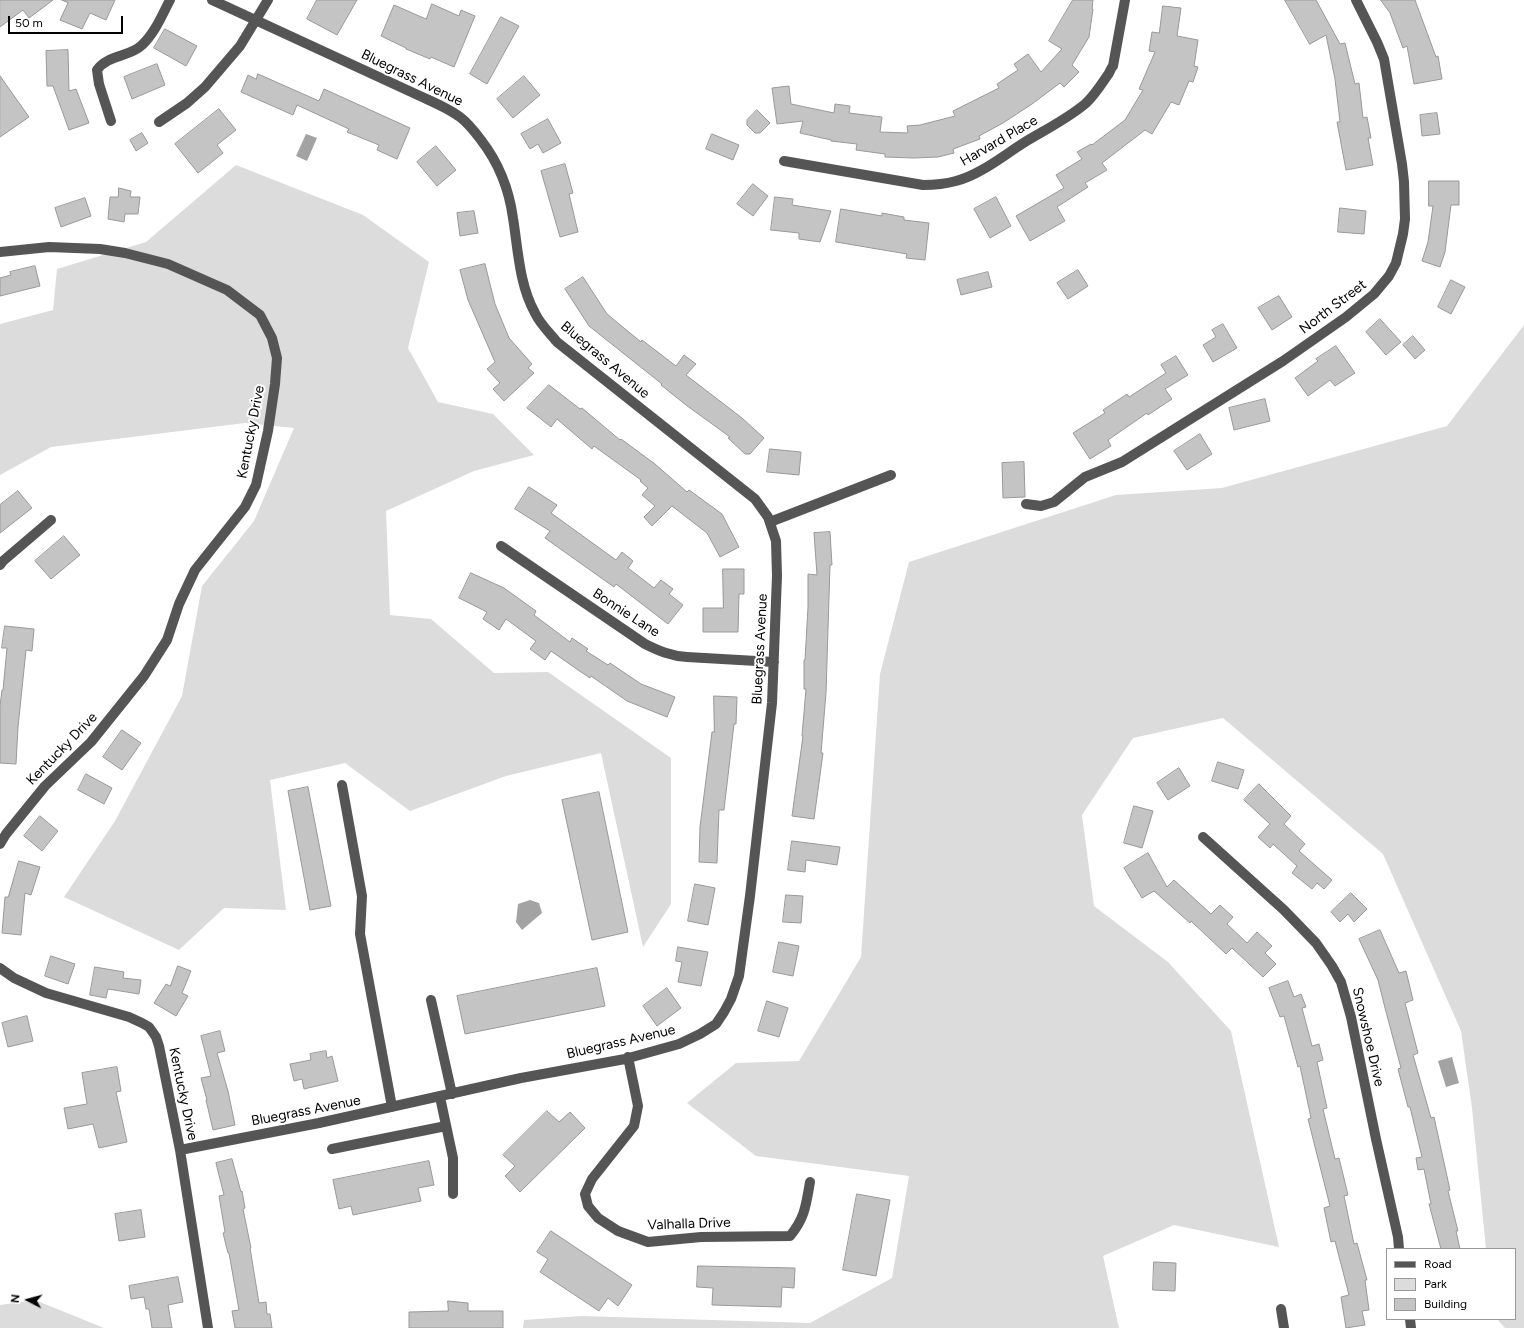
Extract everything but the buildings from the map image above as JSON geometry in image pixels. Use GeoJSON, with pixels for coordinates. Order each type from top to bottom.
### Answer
{"type":"FeatureCollection","features":[{"type":"Feature","properties":{"kind":"street"},"geometry":{"type":"LineString","coordinates":[[111,121],[99,84],[97,70],[101,64],[130,53],[142,46],[156,27],[170,0]]}},
{"type":"Feature","properties":{"kind":"street","name":"Bluegrass Avenue"},"geometry":{"type":"LineString","coordinates":[[180,1150],[319,1123],[520,1078],[628,1057],[679,1044],[716,1024],[724,1012],[737,985],[758,826],[772,703],[777,576],[776,541],[770,522],[755,499],[557,342],[542,325],[534,313],[524,284],[513,216],[503,178],[494,159],[462,118],[452,111],[212,0]]}},
{"type":"Feature","properties":{"kind":"street"},"geometry":{"type":"LineString","coordinates":[[159,122],[187,103],[206,87],[240,46],[268,0]]}},
{"type":"Feature","properties":{"kind":"street","name":"Harvard Place"},"geometry":{"type":"LineString","coordinates":[[784,162],[842,171],[907,184],[943,184],[957,181],[974,174],[1062,120],[1089,100],[1109,75],[1109,70],[1113,66],[1125,0]]}},
{"type":"Feature","properties":{"kind":"street","name":"North Street"},"geometry":{"type":"LineString","coordinates":[[1026,504],[1041,506],[1054,502],[1085,477],[1122,462],[1282,361],[1346,317],[1374,294],[1390,276],[1396,263],[1405,219],[1402,164],[1384,59],[1378,42],[1356,0]]}},
{"type":"Feature","properties":{"kind":"street","name":"Kentucky Drive"},"geometry":{"type":"LineString","coordinates":[[0,252],[49,247],[100,249],[125,253],[168,264],[227,290],[260,315],[264,320],[272,338],[276,358],[275,384],[268,431],[256,485],[245,507],[195,570],[180,604],[167,640],[144,676],[104,728],[85,749],[45,786],[0,842]]}},
{"type":"Feature","properties":{"kind":"street"},"geometry":{"type":"LineString","coordinates":[[770,522],[891,475]]}},
{"type":"Feature","properties":{"kind":"street"},"geometry":{"type":"LineString","coordinates":[[0,565],[2,561],[51,520]]}},
{"type":"Feature","properties":{"kind":"street","name":"Bonnie Lane"},"geometry":{"type":"LineString","coordinates":[[501,546],[645,644],[660,652],[675,656],[774,662]]}},
{"type":"Feature","properties":{"kind":"street"},"geometry":{"type":"LineString","coordinates":[[342,785],[362,896],[360,934],[392,1107]]}},
{"type":"Feature","properties":{"kind":"street","name":"Snowshoe Drive"},"geometry":{"type":"LineString","coordinates":[[1203,837],[1284,910],[1316,943],[1341,982],[1351,1017],[1398,1237],[1399,1248]]}},
{"type":"Feature","properties":{"kind":"street","name":"Kentucky Drive"},"geometry":{"type":"LineString","coordinates":[[0,968],[14,978],[46,993],[129,1017],[149,1027],[156,1037],[180,1150],[208,1328]]}},
{"type":"Feature","properties":{"kind":"street"},"geometry":{"type":"LineString","coordinates":[[431,1000],[452,1094]]}},
{"type":"Feature","properties":{"kind":"street","name":"Valhalla Drive"},"geometry":{"type":"LineString","coordinates":[[628,1057],[638,1106],[634,1126],[604,1166],[592,1179],[586,1194],[588,1206],[598,1218],[618,1231],[648,1242],[701,1237],[790,1236],[799,1224],[805,1208],[810,1182]]}},
{"type":"Feature","properties":{"kind":"street"},"geometry":{"type":"LineString","coordinates":[[440,1097],[453,1158],[453,1194]]}},
{"type":"Feature","properties":{"kind":"street"},"geometry":{"type":"LineString","coordinates":[[332,1149],[446,1126]]}},
{"type":"Feature","properties":{"kind":"street"},"geometry":{"type":"LineString","coordinates":[[1281,1309],[1284,1328]]}},
{"type":"Feature","properties":{"kind":"green space"},"geometry":{"type":"Polygon","coordinates":[[[236,165],[363,215],[429,262],[408,348],[438,402],[493,414],[534,455],[474,471],[386,511],[390,615],[431,619],[494,673],[548,672],[671,758],[671,904],[643,947],[601,753],[506,776],[410,811],[345,763],[270,780],[286,910],[224,908],[179,950],[64,897],[115,821],[182,696],[202,586],[254,521],[294,428],[245,423],[51,447],[0,475],[0,324],[53,310],[57,269],[146,242],[236,165]]]}},
{"type":"Feature","properties":{"kind":"green space"},"geometry":{"type":"Polygon","coordinates":[[[1524,325],[1524,1328],[1505,1328],[1498,1320],[1516,1320],[1516,1248],[1486,1248],[1472,1108],[1461,1031],[1383,854],[1223,718],[1133,738],[1082,815],[1094,906],[1168,962],[1231,1031],[1279,1247],[1174,1225],[1103,1256],[1119,1328],[523,1328],[524,1320],[581,1316],[810,1323],[892,1278],[909,1176],[756,1156],[687,1103],[736,1063],[799,1061],[861,957],[880,674],[909,562],[1116,495],[1222,488],[1447,426],[1524,325]]]}},
{"type":"Feature","properties":{"kind":"green space"},"geometry":{"type":"Polygon","coordinates":[[[35,1300],[104,1328],[0,1328],[0,1305],[35,1300]]]}},
{"type":"Feature","properties":{"kind":"shaded area"},"geometry":{"type":"Polygon","coordinates":[[[306,134],[317,138],[307,161],[296,156],[306,134]]]}},
{"type":"Feature","properties":{"kind":"shaded area"},"geometry":{"type":"Polygon","coordinates":[[[530,900],[539,903],[542,913],[522,930],[516,922],[518,904],[530,900]]]}},
{"type":"Feature","properties":{"kind":"shaded area"},"geometry":{"type":"Polygon","coordinates":[[[1452,1057],[1459,1083],[1446,1087],[1438,1061],[1452,1057]]]}}]}
